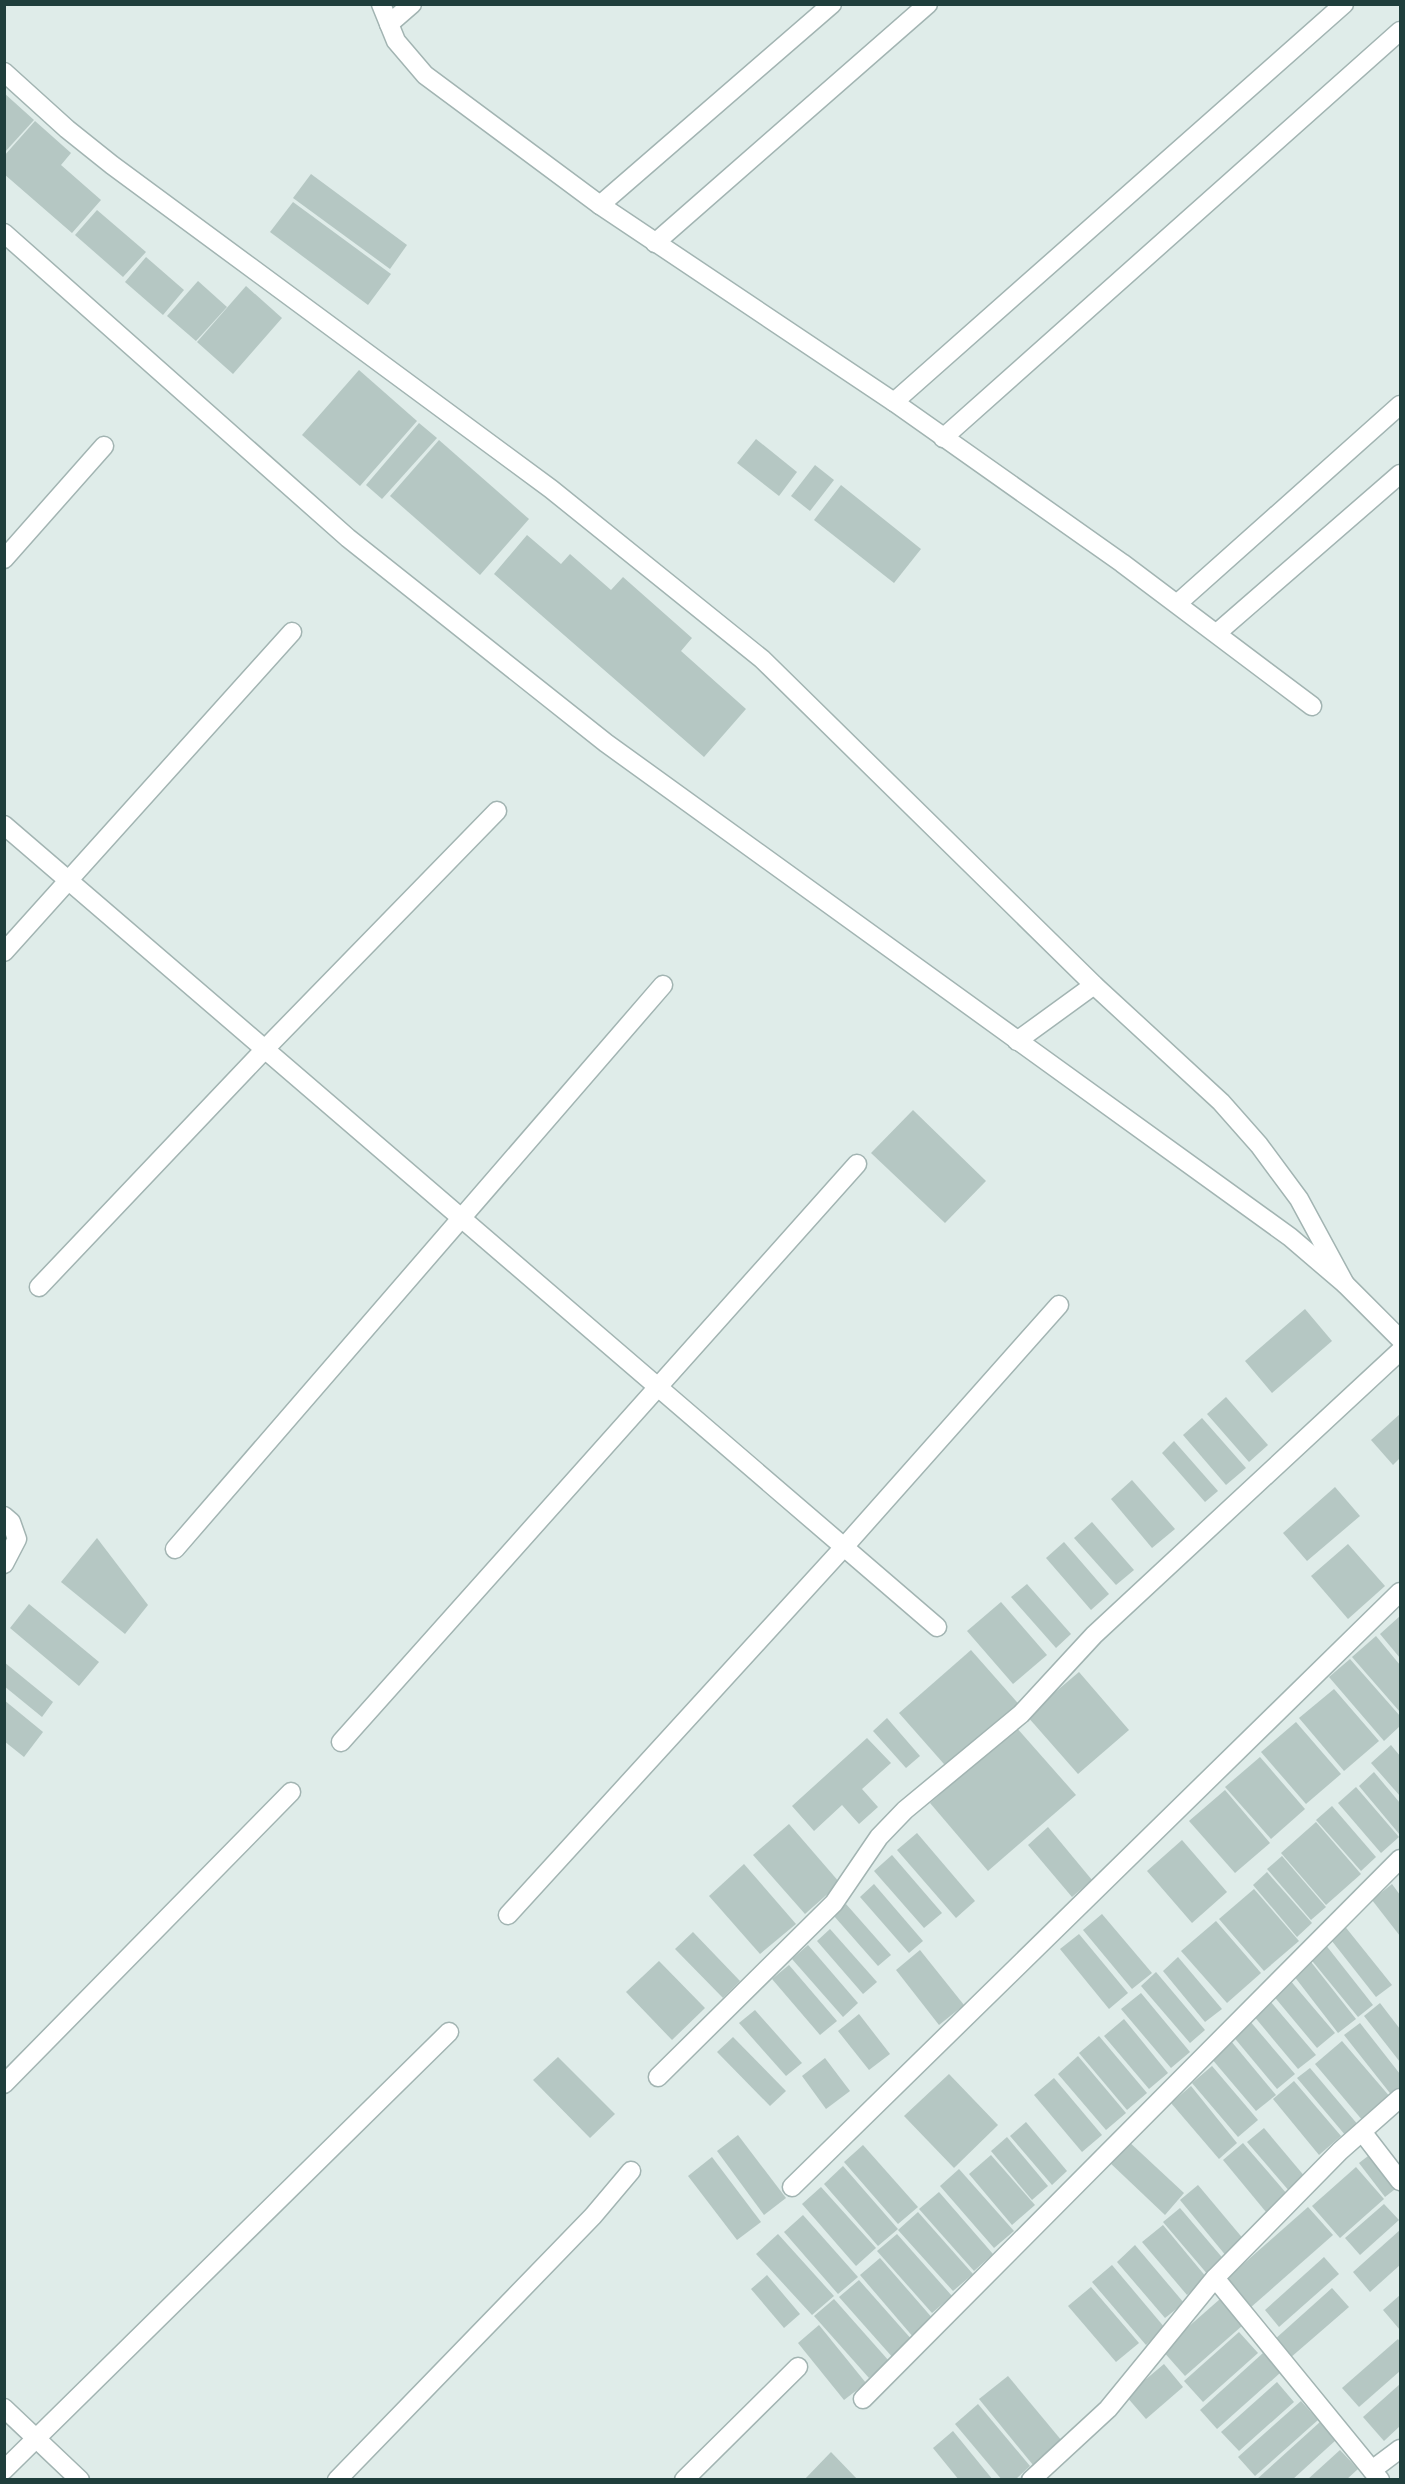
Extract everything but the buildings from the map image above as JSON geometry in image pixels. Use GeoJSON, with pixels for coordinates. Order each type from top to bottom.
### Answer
{"type":"FeatureCollection","features":[{"type":"Feature","properties":{"kind":"street"},"geometry":{"type":"LineString","coordinates":[[381,4],[396,41],[425,75],[600,206],[894,402],[1178,603],[1312,706]]}},
{"type":"Feature","properties":{"kind":"street"},"geometry":{"type":"LineString","coordinates":[[389,24],[412,4]]}},
{"type":"Feature","properties":{"kind":"street"},"geometry":{"type":"LineString","coordinates":[[600,206],[832,4]]}},
{"type":"Feature","properties":{"kind":"street"},"geometry":{"type":"LineString","coordinates":[[655,243],[928,4]]}},
{"type":"Feature","properties":{"kind":"street"},"geometry":{"type":"LineString","coordinates":[[894,402],[1344,4]]}},
{"type":"Feature","properties":{"kind":"street"},"geometry":{"type":"LineString","coordinates":[[943,438],[1401,31]]}},
{"type":"Feature","properties":{"kind":"street"},"geometry":{"type":"LineString","coordinates":[[4,72],[66,129],[112,165],[551,489],[762,660],[1094,985],[1221,1102],[1259,1145],[1299,1200],[1345,1284]]}},
{"type":"Feature","properties":{"kind":"street"},"geometry":{"type":"LineString","coordinates":[[4,233],[348,538],[606,743],[1290,1237],[1345,1284],[1401,1339]]}},
{"type":"Feature","properties":{"kind":"street"},"geometry":{"type":"LineString","coordinates":[[1178,603],[1401,405]]}},
{"type":"Feature","properties":{"kind":"street"},"geometry":{"type":"LineString","coordinates":[[4,559],[104,446]]}},
{"type":"Feature","properties":{"kind":"street"},"geometry":{"type":"LineString","coordinates":[[1217,633],[1401,474]]}},
{"type":"Feature","properties":{"kind":"street"},"geometry":{"type":"LineString","coordinates":[[4,952],[292,632]]}},
{"type":"Feature","properties":{"kind":"street"},"geometry":{"type":"LineString","coordinates":[[39,1287],[265,1049],[497,811]]}},
{"type":"Feature","properties":{"kind":"street"},"geometry":{"type":"LineString","coordinates":[[4,825],[937,1627]]}},
{"type":"Feature","properties":{"kind":"street"},"geometry":{"type":"LineString","coordinates":[[175,1549],[663,985]]}},
{"type":"Feature","properties":{"kind":"street"},"geometry":{"type":"LineString","coordinates":[[1017,1041],[1094,985]]}},
{"type":"Feature","properties":{"kind":"street"},"geometry":{"type":"LineString","coordinates":[[341,1742],[857,1164]]}},
{"type":"Feature","properties":{"kind":"street"},"geometry":{"type":"LineString","coordinates":[[508,1915],[844,1548],[1059,1305]]}},
{"type":"Feature","properties":{"kind":"street"},"geometry":{"type":"LineString","coordinates":[[658,2077],[834,1903],[879,1837],[905,1810],[1021,1714],[1094,1635],[1401,1351]]}},
{"type":"Feature","properties":{"kind":"street"},"geometry":{"type":"LineString","coordinates":[[4,1516],[11,1522],[17,1539],[4,1564]]}},
{"type":"Feature","properties":{"kind":"street"},"geometry":{"type":"LineString","coordinates":[[792,2187],[1401,1592]]}},
{"type":"Feature","properties":{"kind":"street"},"geometry":{"type":"LineString","coordinates":[[4,2084],[291,1792]]}},
{"type":"Feature","properties":{"kind":"street"},"geometry":{"type":"LineString","coordinates":[[863,2399],[1401,1859]]}},
{"type":"Feature","properties":{"kind":"street"},"geometry":{"type":"LineString","coordinates":[[4,2470],[449,2032]]}},
{"type":"Feature","properties":{"kind":"street"},"geometry":{"type":"LineString","coordinates":[[1031,2480],[1108,2409],[1215,2278],[1340,2151],[1401,2098]]}},
{"type":"Feature","properties":{"kind":"street"},"geometry":{"type":"LineString","coordinates":[[1363,2133],[1401,2181]]}},
{"type":"Feature","properties":{"kind":"street"},"geometry":{"type":"LineString","coordinates":[[337,2480],[593,2216],[631,2171]]}},
{"type":"Feature","properties":{"kind":"street"},"geometry":{"type":"LineString","coordinates":[[1215,2278],[1376,2475],[1401,2448]]}},
{"type":"Feature","properties":{"kind":"street"},"geometry":{"type":"LineString","coordinates":[[684,2480],[798,2367]]}},
{"type":"Feature","properties":{"kind":"street"},"geometry":{"type":"LineString","coordinates":[[4,2408],[80,2480]]}}]}
